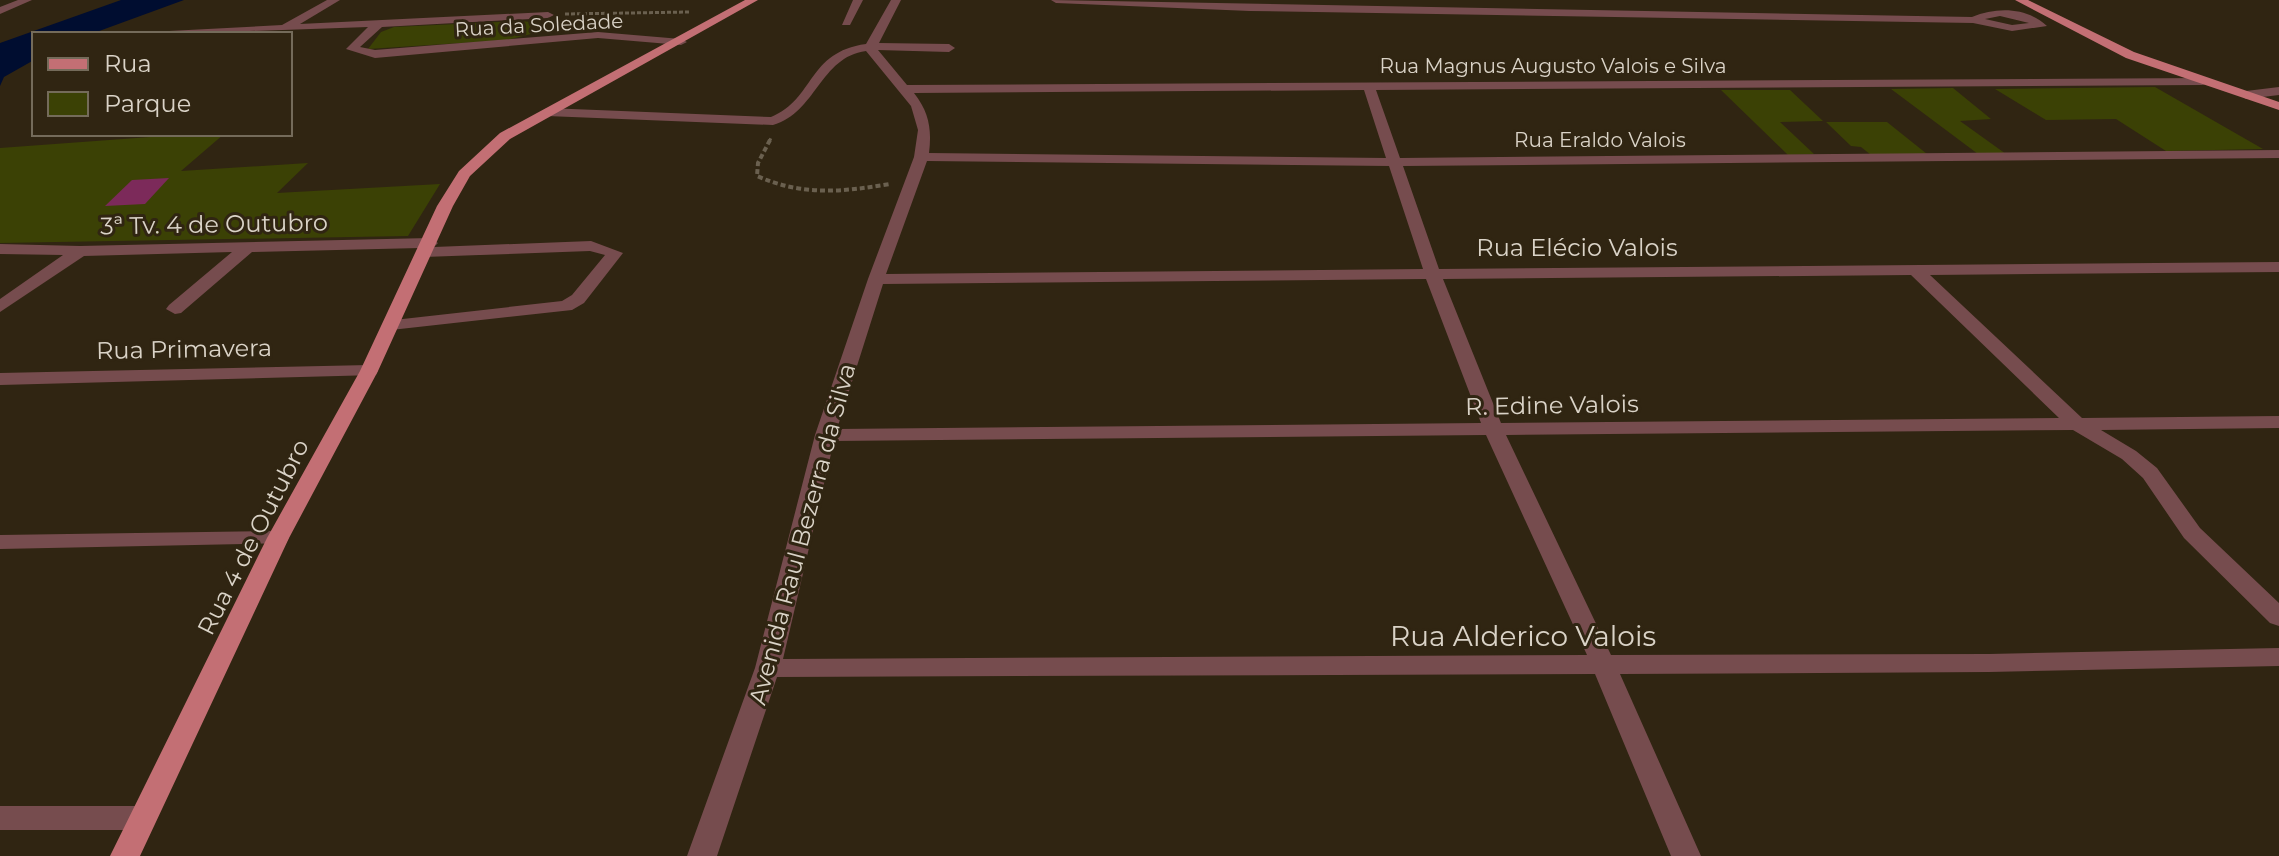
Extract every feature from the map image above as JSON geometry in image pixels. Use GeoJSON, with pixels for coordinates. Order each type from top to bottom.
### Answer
{"type":"FeatureCollection","features":[{"type":"Feature","properties":{"kind":"main road","name":"Rua 4 de Outubro"},"geometry":{"type":"LineString","coordinates":[[125,856],[278,538],[369,371],[464,174],[491,146],[547,112],[681,42],[753,0]]}},
{"type":"Feature","properties":{"kind":"main road"},"geometry":{"type":"LineString","coordinates":[[2020,0],[2103,43],[2202,81],[2279,106]]}},
{"type":"Feature","properties":{"kind":"street"},"geometry":{"type":"LineString","coordinates":[[0,11],[27,0]]}},
{"type":"Feature","properties":{"kind":"street"},"geometry":{"type":"LineString","coordinates":[[283,28],[335,0]]}},
{"type":"Feature","properties":{"kind":"street"},"geometry":{"type":"LineString","coordinates":[[846,23],[858,0]]}},
{"type":"Feature","properties":{"kind":"street"},"geometry":{"type":"LineString","coordinates":[[870,48],[896,0]]}},
{"type":"Feature","properties":{"kind":"street"},"geometry":{"type":"LineString","coordinates":[[1056,0],[1085,4],[1250,8],[1973,20],[2012,28],[2041,26],[2013,13],[1992,13],[1973,20]]}},
{"type":"Feature","properties":{"kind":"street"},"geometry":{"type":"LineString","coordinates":[[207,32],[548,15]]}},
{"type":"Feature","properties":{"kind":"street"},"geometry":{"type":"LineString","coordinates":[[533,40],[548,15]]}},
{"type":"Feature","properties":{"kind":"street","name":"Rua da Soledade"},"geometry":{"type":"LineString","coordinates":[[378,24],[352,49],[375,54],[613,35],[681,42]]}},
{"type":"Feature","properties":{"kind":"street"},"geometry":{"type":"LineString","coordinates":[[547,112],[764,122],[785,117],[836,57],[870,48],[949,48]]}},
{"type":"Feature","properties":{"kind":"street","name":"Avenida Raul Bezerra da Silva"},"geometry":{"type":"LineString","coordinates":[[702,856],[768,668],[825,435],[876,279],[921,157],[925,130],[917,105],[870,48]]}},
{"type":"Feature","properties":{"kind":"street","name":"Rua Magnus Augusto Valois e Silva"},"geometry":{"type":"LineString","coordinates":[[905,89],[2202,81]]}},
{"type":"Feature","properties":{"kind":"street"},"geometry":{"type":"LineString","coordinates":[[1369,87],[1432,272],[1494,431],[1604,666],[1686,856]]}},
{"type":"Feature","properties":{"kind":"street"},"geometry":{"type":"LineString","coordinates":[[2246,95],[2279,91]]}},
{"type":"Feature","properties":{"kind":"street","name":"Rua Eraldo Valois"},"geometry":{"type":"LineString","coordinates":[[921,157],[1394,162],[2279,154]]}},
{"type":"Feature","properties":{"kind":"street","name":"3ª Tv. 4 de Outubro"},"geometry":{"type":"LineString","coordinates":[[0,249],[80,251],[591,246],[615,253],[578,299],[566,306],[391,325]]}},
{"type":"Feature","properties":{"kind":"street"},"geometry":{"type":"LineString","coordinates":[[175,309],[247,248]]}},
{"type":"Feature","properties":{"kind":"street"},"geometry":{"type":"LineString","coordinates":[[0,307],[80,251]]}},
{"type":"Feature","properties":{"kind":"street","name":"Rua Elécio Valois"},"geometry":{"type":"LineString","coordinates":[[876,279],[2279,267]]}},
{"type":"Feature","properties":{"kind":"street"},"geometry":{"type":"LineString","coordinates":[[1913,268],[2077,424],[2129,455],[2150,473],[2192,533],[2279,617]]}},
{"type":"Feature","properties":{"kind":"street","name":"Rua Primavera"},"geometry":{"type":"LineString","coordinates":[[0,379],[369,371]]}},
{"type":"Feature","properties":{"kind":"street","name":"R. Edine Valois"},"geometry":{"type":"LineString","coordinates":[[825,435],[2279,422]]}},
{"type":"Feature","properties":{"kind":"street"},"geometry":{"type":"LineString","coordinates":[[0,542],[278,538]]}},
{"type":"Feature","properties":{"kind":"street","name":"Rua Alderico Valois"},"geometry":{"type":"LineString","coordinates":[[768,668],[1604,666],[2279,657]]}},
{"type":"Feature","properties":{"kind":"street"},"geometry":{"type":"LineString","coordinates":[[0,818],[143,818]]}},
{"type":"Feature","properties":{"kind":"path"},"geometry":{"type":"LineString","coordinates":[[548,15],[641,10],[728,15]]}},
{"type":"Feature","properties":{"kind":"path"},"geometry":{"type":"LineString","coordinates":[[785,117],[758,163],[757,176],[779,187],[813,194],[913,180]]}},
{"type":"Feature","properties":{"kind":"green space"},"geometry":{"type":"Polygon","coordinates":[[[531,22],[534,28],[531,34],[507,40],[368,49],[381,32],[394,27],[531,22]]]}},
{"type":"Feature","properties":{"kind":"green space"},"geometry":{"type":"Polygon","coordinates":[[[2155,87],[2263,149],[2166,151],[2116,119],[2046,120],[1995,89],[2155,87]]]}},
{"type":"Feature","properties":{"kind":"green space"},"geometry":{"type":"Polygon","coordinates":[[[1953,88],[1991,119],[1960,121],[2006,154],[1978,154],[1891,89],[1953,88]]]}},
{"type":"Feature","properties":{"kind":"green space"},"geometry":{"type":"Polygon","coordinates":[[[1721,90],[1790,90],[1823,121],[1780,122],[1814,154],[1788,155],[1721,90]]]}},
{"type":"Feature","properties":{"kind":"green space"},"geometry":{"type":"Polygon","coordinates":[[[1826,122],[1887,122],[1927,154],[1871,155],[1861,147],[1851,146],[1826,122]]]}},
{"type":"Feature","properties":{"kind":"green space"},"geometry":{"type":"Polygon","coordinates":[[[164,136],[222,136],[181,171],[308,163],[277,193],[440,184],[408,236],[0,243],[0,148],[164,136]]]}},
{"type":"Feature","properties":{"kind":"water"},"geometry":{"type":"Polygon","coordinates":[[[121,0],[184,0],[96,32],[32,32],[32,61],[4,77],[0,86],[0,43],[121,0]]]}},
{"type":"Feature","properties":{"kind":"building"},"geometry":{"type":"Polygon","coordinates":[[[169,178],[145,204],[105,206],[132,180],[169,178]]]}}]}
